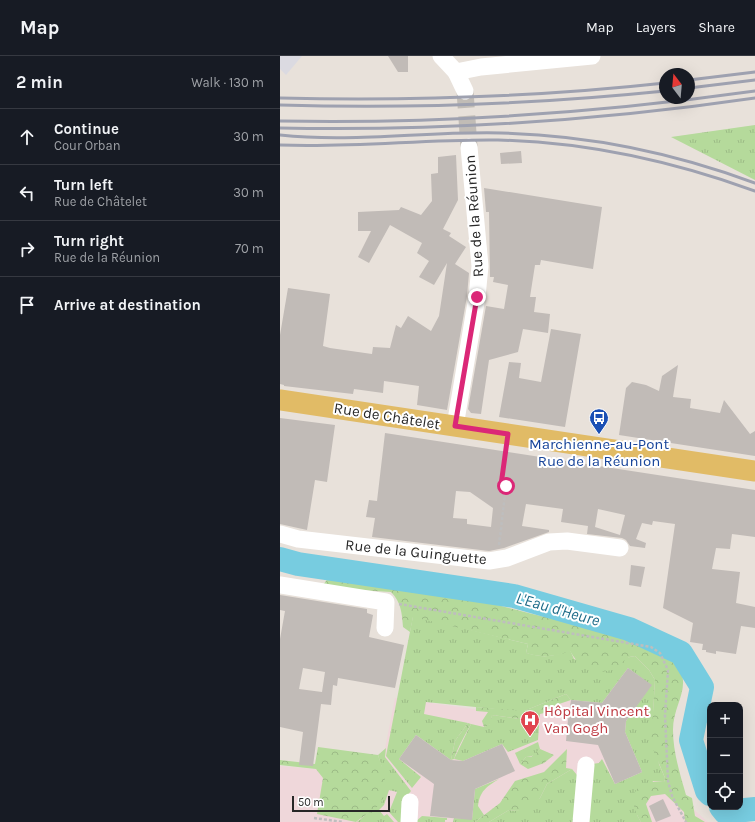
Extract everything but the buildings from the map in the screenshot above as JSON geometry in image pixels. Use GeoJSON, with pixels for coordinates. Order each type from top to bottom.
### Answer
{"type":"FeatureCollection","features":[{"type":"Feature","properties":{"kind":"main road","name":"Rue de Châtelet"},"geometry":{"type":"LineString","coordinates":[[280,400],[755,471]]}},
{"type":"Feature","properties":{"kind":"street"},"geometry":{"type":"LineString","coordinates":[[441,56],[456,72],[464,90]]}},
{"type":"Feature","properties":{"kind":"street"},"geometry":{"type":"LineString","coordinates":[[456,72],[481,66],[592,56]]}},
{"type":"Feature","properties":{"kind":"street","name":"Rue de la Réunion"},"geometry":{"type":"LineString","coordinates":[[455,426],[477,297],[480,266],[469,147]]}},
{"type":"Feature","properties":{"kind":"street","name":"Rue de la Guinguette"},"geometry":{"type":"LineString","coordinates":[[280,534],[298,539],[488,561],[507,558],[549,542],[567,541],[620,548]]}},
{"type":"Feature","properties":{"kind":"street"},"geometry":{"type":"LineString","coordinates":[[280,585],[386,602],[384,628]]}},
{"type":"Feature","properties":{"kind":"street"},"geometry":{"type":"LineString","coordinates":[[581,822],[586,765]]}},
{"type":"Feature","properties":{"kind":"street"},"geometry":{"type":"LineString","coordinates":[[409,822],[410,802]]}},
{"type":"Feature","properties":{"kind":"path"},"geometry":{"type":"LineString","coordinates":[[497,560],[506,486],[501,485],[508,434]]}},
{"type":"Feature","properties":{"kind":"path"},"geometry":{"type":"LineString","coordinates":[[386,602],[651,647],[660,653],[668,670],[665,715],[668,780],[672,796],[686,822]]}},
{"type":"Feature","properties":{"kind":"path"},"geometry":{"type":"LineString","coordinates":[[314,818],[343,822]]}},
{"type":"Feature","properties":{"kind":"shaded area"},"geometry":{"type":"Polygon","coordinates":[[[280,56],[302,56],[286,75],[280,69],[280,56]]]}},
{"type":"Feature","properties":{"kind":"shaded area","name":"Hôpital Vincent Van Gogh"},"geometry":{"type":"Polygon","coordinates":[[[582,644],[673,660],[672,767],[683,800],[708,822],[280,822],[280,766],[315,769],[383,758],[395,698],[524,716],[582,644]]]}},
{"type":"Feature","properties":{"kind":"green space"},"geometry":{"type":"Polygon","coordinates":[[[755,125],[755,180],[671,137],[755,125]]]}},
{"type":"Feature","properties":{"kind":"green space"},"geometry":{"type":"Polygon","coordinates":[[[329,577],[450,594],[478,600],[544,617],[618,633],[652,644],[665,651],[674,659],[683,678],[683,686],[676,711],[673,730],[677,763],[686,795],[692,798],[695,816],[705,822],[685,822],[684,812],[665,794],[651,796],[646,804],[652,822],[641,822],[636,813],[634,798],[635,792],[639,787],[653,782],[664,782],[665,778],[651,744],[655,680],[649,670],[635,656],[626,659],[616,669],[594,672],[581,665],[570,651],[559,655],[532,655],[526,653],[528,644],[413,617],[410,632],[403,627],[399,604],[391,592],[344,589],[323,585],[329,577]]]}},
{"type":"Feature","properties":{"kind":"green space"},"geometry":{"type":"Polygon","coordinates":[[[413,616],[528,644],[526,653],[538,656],[554,655],[570,650],[574,659],[615,669],[625,658],[635,656],[649,670],[655,680],[653,714],[659,764],[665,778],[664,782],[653,781],[637,815],[641,822],[586,822],[592,764],[599,763],[602,759],[615,784],[642,772],[625,732],[626,721],[651,685],[628,668],[602,703],[571,700],[566,694],[524,711],[426,702],[424,714],[468,723],[455,741],[451,760],[416,735],[399,759],[421,777],[412,788],[386,756],[413,616]]]}},
{"type":"Feature","properties":{"kind":"green space"},"geometry":{"type":"Polygon","coordinates":[[[566,694],[571,700],[559,704],[556,710],[520,719],[492,715],[491,724],[484,727],[482,721],[488,712],[476,711],[476,707],[524,711],[566,694]]]}},
{"type":"Feature","properties":{"kind":"green space"},"geometry":{"type":"Polygon","coordinates":[[[540,713],[538,740],[508,752],[502,744],[463,761],[454,759],[471,724],[484,727],[490,724],[492,715],[520,719],[540,713]]]}},
{"type":"Feature","properties":{"kind":"green space"},"geometry":{"type":"Polygon","coordinates":[[[468,723],[471,724],[454,759],[451,760],[455,741],[468,723]]]}},
{"type":"Feature","properties":{"kind":"green space"},"geometry":{"type":"Polygon","coordinates":[[[538,742],[540,749],[534,755],[526,757],[520,764],[515,753],[538,742]]]}},
{"type":"Feature","properties":{"kind":"green space"},"geometry":{"type":"Polygon","coordinates":[[[318,747],[378,755],[385,778],[385,791],[384,797],[377,807],[356,822],[317,814],[323,778],[316,769],[280,765],[280,760],[315,764],[318,747]]]}},
{"type":"Feature","properties":{"kind":"green space"},"geometry":{"type":"Polygon","coordinates":[[[386,748],[385,757],[411,791],[406,797],[404,822],[398,822],[389,812],[397,792],[389,790],[384,805],[379,810],[384,816],[387,814],[394,822],[357,822],[381,802],[382,768],[378,755],[386,748]]]}},
{"type":"Feature","properties":{"kind":"green space"},"geometry":{"type":"Polygon","coordinates":[[[540,749],[554,755],[544,763],[528,769],[520,764],[526,757],[531,757],[540,749]]]}},
{"type":"Feature","properties":{"kind":"green space"},"geometry":{"type":"Polygon","coordinates":[[[567,749],[566,768],[572,769],[547,784],[540,798],[528,808],[517,811],[509,810],[489,822],[475,822],[500,803],[515,781],[544,772],[567,749]]]}},
{"type":"Feature","properties":{"kind":"green space"},"geometry":{"type":"Polygon","coordinates":[[[572,769],[577,775],[580,783],[574,822],[489,822],[509,810],[517,811],[540,798],[547,784],[572,769]]]}},
{"type":"Feature","properties":{"kind":"green space"},"geometry":{"type":"Polygon","coordinates":[[[499,779],[487,787],[480,797],[478,806],[484,815],[475,822],[453,822],[454,818],[472,819],[475,789],[499,779]]]}},
{"type":"Feature","properties":{"kind":"green space"},"geometry":{"type":"Polygon","coordinates":[[[422,816],[447,818],[447,820],[445,820],[445,822],[415,822],[422,816]]]}},
{"type":"Feature","properties":{"kind":"waterway","name":"L'Eau d'Heure"},"geometry":{"type":"LineString","coordinates":[[280,559],[298,564],[514,596],[629,629],[681,653],[702,687],[691,740],[707,791]]}},
{"type":"Feature","properties":{"kind":"waterway","name":"L'Eau d'Heure"},"geometry":{"type":"LineString","coordinates":[[723,810],[725,812],[755,809]]}},
{"type":"Feature","properties":{"kind":"tunnel"},"geometry":{"type":"LineString","coordinates":[[465,91],[469,147]]}},
{"type":"Feature","properties":{"kind":"railway"},"geometry":{"type":"LineString","coordinates":[[695,79],[755,72]]}},
{"type":"Feature","properties":{"kind":"railway"},"geometry":{"type":"LineString","coordinates":[[695,87],[755,80]]}},
{"type":"Feature","properties":{"kind":"railway"},"geometry":{"type":"LineString","coordinates":[[280,98],[376,99],[472,97],[569,92],[659,84]]}},
{"type":"Feature","properties":{"kind":"railway"},"geometry":{"type":"LineString","coordinates":[[280,121],[399,121],[459,119],[578,111],[696,99],[755,91]]}},
{"type":"Feature","properties":{"kind":"railway"},"geometry":{"type":"LineString","coordinates":[[280,105],[424,106],[521,102],[659,92]]}},
{"type":"Feature","properties":{"kind":"railway"},"geometry":{"type":"LineString","coordinates":[[280,128],[399,128],[518,123],[637,113],[755,98]]}},
{"type":"Feature","properties":{"kind":"railway"},"geometry":{"type":"LineString","coordinates":[[280,135],[335,138],[501,133],[566,137],[662,155],[724,172],[755,183]]}},
{"type":"Feature","properties":{"kind":"railway"},"geometry":{"type":"LineString","coordinates":[[280,145],[307,146],[471,140],[498,140],[564,145],[596,149],[660,162],[724,180],[755,191]]}},
{"type":"Feature","properties":{"kind":"place","name":"Marchienne-au-Pont Rue de la Réunion"},"geometry":{"type":"Point","coordinates":[599,435]}},
{"type":"Feature","properties":{"kind":"place","name":"Hôpital Vincent Van Gogh"},"geometry":{"type":"Point","coordinates":[530,737]}},
{"type":"Feature","properties":{"kind":"route"},"geometry":{"type":"LineString","coordinates":[[477,297],[455,426],[508,434],[501,485],[506,486]]}}]}
